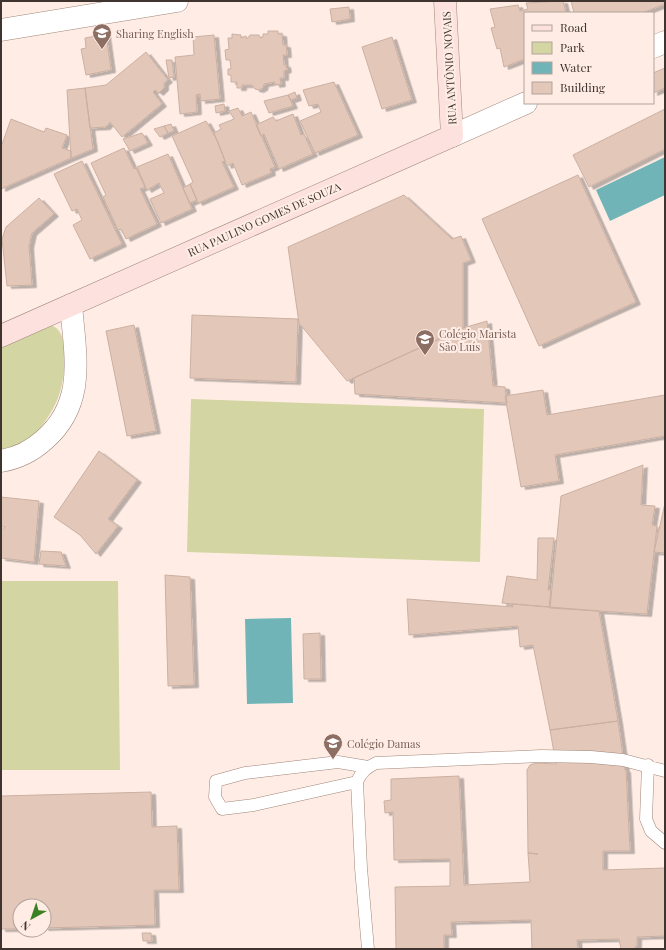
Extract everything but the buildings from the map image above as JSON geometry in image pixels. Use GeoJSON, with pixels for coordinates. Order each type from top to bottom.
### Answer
{"type":"FeatureCollection","features":[{"type":"Feature","properties":{"kind":"street"},"geometry":{"type":"LineString","coordinates":[[1,30],[177,1]]}},
{"type":"Feature","properties":{"kind":"street","name":"RUA ANTÔNIO NOVAIS"},"geometry":{"type":"LineString","coordinates":[[445,1],[452,136]]}},
{"type":"Feature","properties":{"kind":"street"},"geometry":{"type":"LineString","coordinates":[[654,47],[665,42]]}},
{"type":"Feature","properties":{"kind":"street","name":"RUA PAULINO GOMES DE SOUZA"},"geometry":{"type":"LineString","coordinates":[[1,336],[524,104]]}},
{"type":"Feature","properties":{"kind":"street"},"geometry":{"type":"LineString","coordinates":[[1,461],[34,449],[50,435],[66,414],[72,397],[75,381],[71,305]]}},
{"type":"Feature","properties":{"kind":"lane"},"geometry":{"type":"LineString","coordinates":[[368,949],[361,868],[357,782],[360,774],[368,767],[376,763],[541,756],[623,760],[665,771]]}},
{"type":"Feature","properties":{"kind":"lane"},"geometry":{"type":"LineString","coordinates":[[357,782],[254,805],[222,809],[214,797],[216,781],[245,773],[338,762],[368,767]]}},
{"type":"Feature","properties":{"kind":"lane"},"geometry":{"type":"LineString","coordinates":[[648,766],[646,819],[651,831],[665,843]]}},
{"type":"Feature","properties":{"kind":"green space"},"geometry":{"type":"Polygon","coordinates":[[[50,325],[57,329],[62,336],[64,346],[65,358],[63,381],[58,398],[48,418],[34,435],[19,445],[1,451],[1,346],[50,325]]]}},
{"type":"Feature","properties":{"kind":"green space"},"geometry":{"type":"Polygon","coordinates":[[[191,399],[484,409],[480,562],[187,552],[191,399]]]}},
{"type":"Feature","properties":{"kind":"green space"},"geometry":{"type":"Polygon","coordinates":[[[1,581],[118,581],[120,770],[1,770],[1,581]]]}},
{"type":"Feature","properties":{"kind":"water"},"geometry":{"type":"Polygon","coordinates":[[[665,157],[665,195],[610,221],[596,190],[665,157]]]}},
{"type":"Feature","properties":{"kind":"water"},"geometry":{"type":"Polygon","coordinates":[[[291,618],[293,703],[247,704],[245,619],[291,618]]]}},
{"type":"Feature","properties":{"kind":"place","name":"Sharing English"},"geometry":{"type":"Point","coordinates":[102,50]}},
{"type":"Feature","properties":{"kind":"place","name":"Colégio Marista São Luís"},"geometry":{"type":"Point","coordinates":[425,356]}},
{"type":"Feature","properties":{"kind":"place","name":"Colégio Damas"},"geometry":{"type":"Point","coordinates":[333,760]}}]}
